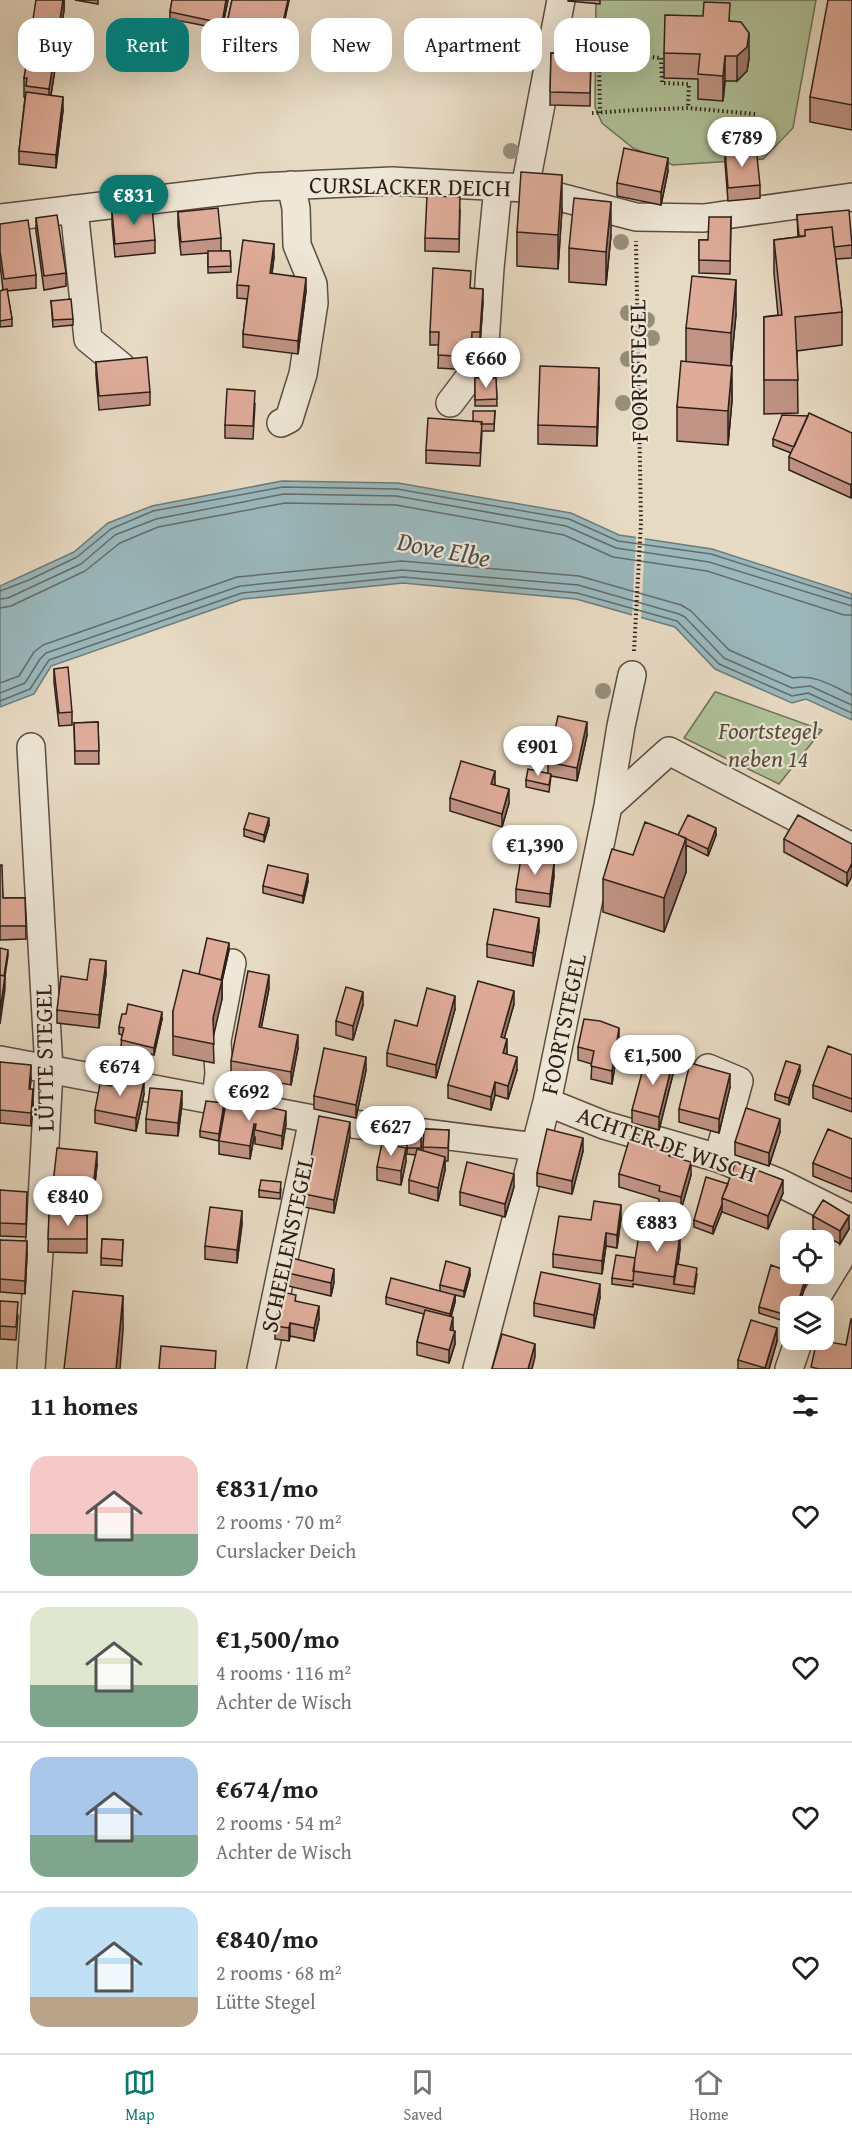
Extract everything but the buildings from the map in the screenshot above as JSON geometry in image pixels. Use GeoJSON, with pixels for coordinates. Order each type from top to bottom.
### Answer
{"type":"FeatureCollection","features":[{"type":"Feature","properties":{"kind":"street"},"geometry":{"type":"LineString","coordinates":[[525,188],[561,0]]}},
{"type":"Feature","properties":{"kind":"street","name":"CURSLACKER DEICH"},"geometry":{"type":"LineString","coordinates":[[0,218],[259,187],[392,181],[525,188],[636,217],[704,218],[852,197]]}},
{"type":"Feature","properties":{"kind":"street"},"geometry":{"type":"LineString","coordinates":[[281,423],[289,419],[301,384],[314,303],[313,284],[297,246],[296,207],[291,185]]}},
{"type":"Feature","properties":{"kind":"street"},"geometry":{"type":"LineString","coordinates":[[450,403],[484,357],[498,187]]}},
{"type":"Feature","properties":{"kind":"street"},"geometry":{"type":"LineString","coordinates":[[74,209],[88,339],[121,366]]}},
{"type":"Feature","properties":{"kind":"street","name":"FOORTSTEGEL"},"geometry":{"type":"LineString","coordinates":[[477,1369],[547,1102],[608,806],[632,675]]}},
{"type":"Feature","properties":{"kind":"street","name":"LÜTTE STEGEL"},"geometry":{"type":"LineString","coordinates":[[31,747],[49,1070],[31,1369]]}},
{"type":"Feature","properties":{"kind":"street"},"geometry":{"type":"LineString","coordinates":[[608,806],[669,751],[852,847]]}},
{"type":"Feature","properties":{"kind":"street"},"geometry":{"type":"LineString","coordinates":[[216,1100],[219,1073],[217,1041],[232,963]]}},
{"type":"Feature","properties":{"kind":"street"},"geometry":{"type":"LineString","coordinates":[[0,1060],[313,1119],[536,1147]]}},
{"type":"Feature","properties":{"kind":"street"},"geometry":{"type":"LineString","coordinates":[[708,1068],[739,1080],[718,1158]]}},
{"type":"Feature","properties":{"kind":"street","name":"ACHTER DE WISCH"},"geometry":{"type":"LineString","coordinates":[[547,1102],[604,1125],[718,1158],[780,1183],[852,1219]]}},
{"type":"Feature","properties":{"kind":"street","name":"SCHEELENSTEGEL"},"geometry":{"type":"LineString","coordinates":[[261,1369],[313,1119]]}},
{"type":"Feature","properties":{"kind":"street"},"geometry":{"type":"LineString","coordinates":[[818,1296],[848,1253]]}},
{"type":"Feature","properties":{"kind":"street"},"geometry":{"type":"LineString","coordinates":[[789,1369],[796,1350]]}},
{"type":"Feature","properties":{"kind":"path"},"geometry":{"type":"LineString","coordinates":[[650,56],[663,57],[662,82],[689,84],[688,108]]}},
{"type":"Feature","properties":{"kind":"path"},"geometry":{"type":"LineString","coordinates":[[599,72],[600,112]]}},
{"type":"Feature","properties":{"kind":"path"},"geometry":{"type":"LineString","coordinates":[[592,113],[688,108],[755,114]]}},
{"type":"Feature","properties":{"kind":"path","name":"FOORTSTEGEL"},"geometry":{"type":"LineString","coordinates":[[636,217],[640,526],[636,624]]}},
{"type":"Feature","properties":{"kind":"green space"},"geometry":{"type":"Polygon","coordinates":[[[596,0],[816,0],[793,128],[763,159],[673,165],[633,148],[602,123],[595,107],[595,72],[650,72],[650,18],[596,18],[596,0]]]}},
{"type":"Feature","properties":{"kind":"green space","name":"Foortstegel neben 14"},"geometry":{"type":"Polygon","coordinates":[[[715,692],[822,730],[779,784],[684,738],[715,692]]]}},
{"type":"Feature","properties":{"kind":"water","name":"Dove Elbe"},"geometry":{"type":"Polygon","coordinates":[[[282,481],[398,483],[571,513],[619,535],[712,549],[852,594],[852,720],[806,699],[792,703],[715,669],[675,627],[576,599],[403,583],[243,599],[51,666],[34,694],[0,707],[0,586],[74,552],[108,523],[152,506],[282,481]]]}},
{"type":"Feature","properties":{"kind":"pier"},"geometry":{"type":"Polygon","coordinates":[[[636,535],[645,536],[641,620],[632,618],[636,535]]]}}]}
